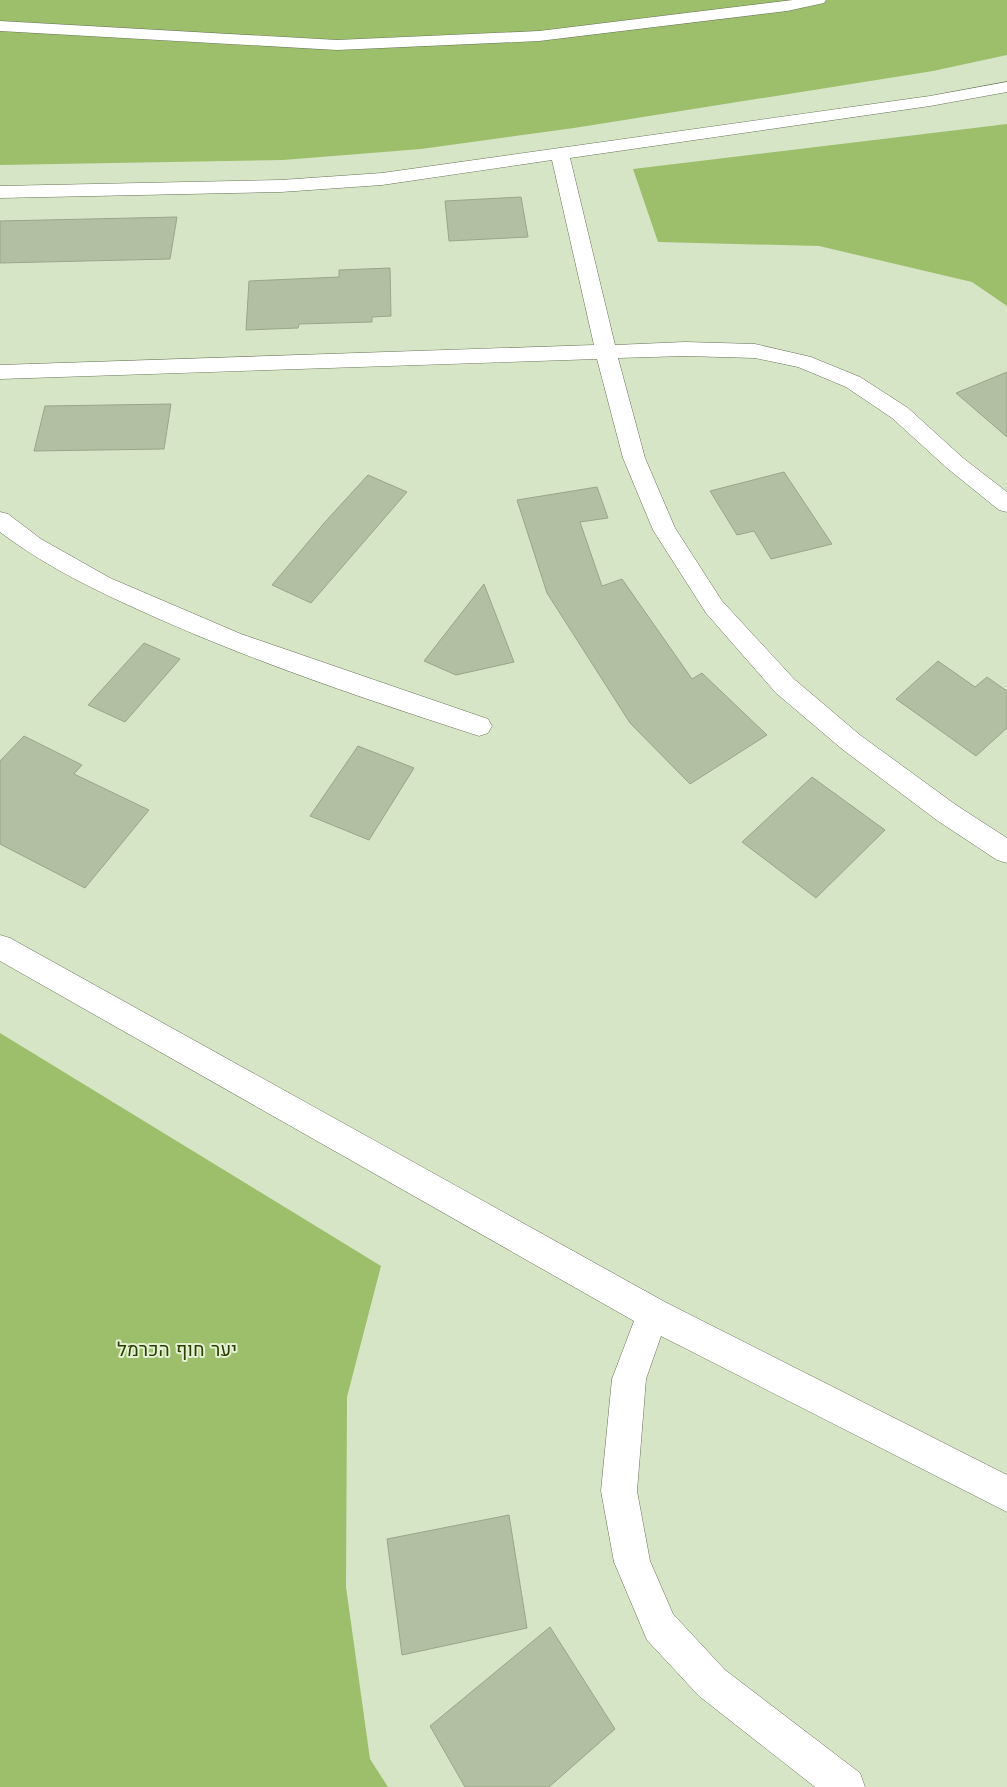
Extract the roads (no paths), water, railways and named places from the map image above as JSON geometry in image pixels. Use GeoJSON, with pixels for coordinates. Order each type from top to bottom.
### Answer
{"type":"FeatureCollection","features":[{"type":"Feature","properties":{"kind":"street"},"geometry":{"type":"LineString","coordinates":[[0,26],[336,45],[539,36],[787,6],[818,0]]}},
{"type":"Feature","properties":{"kind":"street"},"geometry":{"type":"LineString","coordinates":[[0,192],[281,186],[382,178],[930,101],[1007,87]]}},
{"type":"Feature","properties":{"kind":"street"},"geometry":{"type":"LineString","coordinates":[[560,154],[606,352],[634,458],[660,521],[714,607],[785,686],[851,742],[947,813],[1007,852]]}},
{"type":"Feature","properties":{"kind":"street"},"geometry":{"type":"LineString","coordinates":[[0,372],[686,349],[755,352],[804,362],[853,382],[900,413],[955,463],[1007,504]]}},
{"type":"Feature","properties":{"kind":"street"},"geometry":{"type":"LineString","coordinates":[[0,520],[33,545],[102,584],[224,637],[479,726]]}},
{"type":"Feature","properties":{"kind":"street"},"geometry":{"type":"LineString","coordinates":[[0,947],[653,1314],[1007,1494]]}},
{"type":"Feature","properties":{"kind":"street"},"geometry":{"type":"LineString","coordinates":[[653,1314],[629,1379],[623,1433],[619,1492],[632,1562],[660,1627],[712,1684],[846,1787]]}},
{"type":"Feature","properties":{"kind":"park label","name":"יער חוף הכרמל"},"geometry":{"type":"Point","coordinates":[177,1349]}}]}
